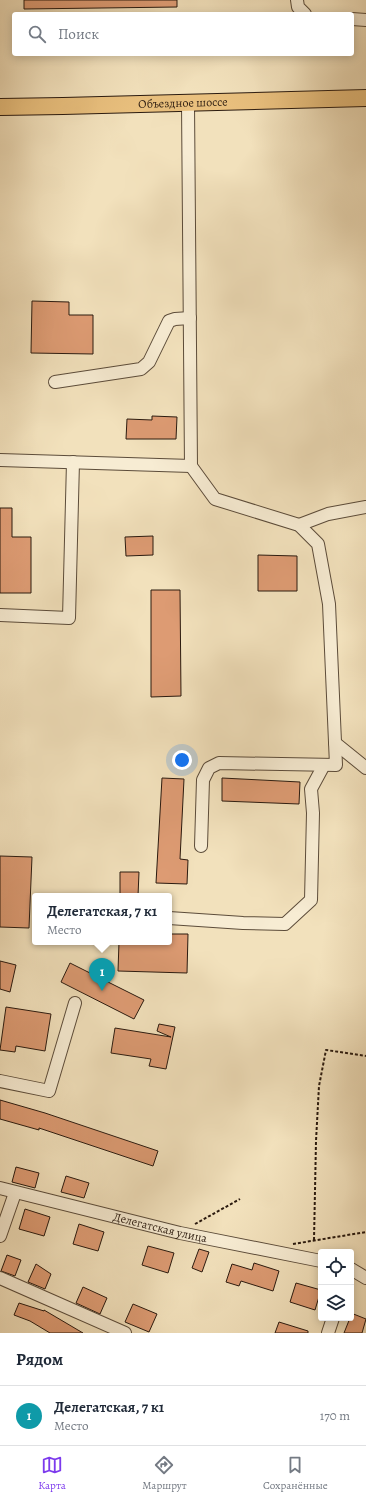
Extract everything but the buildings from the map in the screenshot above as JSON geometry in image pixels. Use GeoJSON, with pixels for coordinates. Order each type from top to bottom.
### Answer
{"type":"FeatureCollection","features":[{"type":"Feature","properties":{"kind":"main road","name":"Объездное шоссе"},"geometry":{"type":"LineString","coordinates":[[0,107],[188,104],[366,98]]}},
{"type":"Feature","properties":{"kind":"street"},"geometry":{"type":"LineString","coordinates":[[297,0],[298,7],[303,12]]}},
{"type":"Feature","properties":{"kind":"street"},"geometry":{"type":"LineString","coordinates":[[354,19],[366,20]]}},
{"type":"Feature","properties":{"kind":"street"},"geometry":{"type":"LineString","coordinates":[[188,104],[191,466],[215,499],[299,525],[318,544],[329,604],[336,765],[219,763],[209,768],[203,780],[201,846]]}},
{"type":"Feature","properties":{"kind":"street"},"geometry":{"type":"LineString","coordinates":[[55,382],[141,370],[149,362],[169,321],[190,318]]}},
{"type":"Feature","properties":{"kind":"street"},"geometry":{"type":"LineString","coordinates":[[0,460],[191,466]]}},
{"type":"Feature","properties":{"kind":"street"},"geometry":{"type":"LineString","coordinates":[[0,615],[68,618],[74,462]]}},
{"type":"Feature","properties":{"kind":"street"},"geometry":{"type":"LineString","coordinates":[[299,525],[328,514],[366,507]]}},
{"type":"Feature","properties":{"kind":"street"},"geometry":{"type":"LineString","coordinates":[[335,743],[366,768]]}},
{"type":"Feature","properties":{"kind":"street"},"geometry":{"type":"LineString","coordinates":[[172,918],[285,924],[311,900],[313,814],[311,789],[324,764]]}},
{"type":"Feature","properties":{"kind":"street"},"geometry":{"type":"LineString","coordinates":[[0,1081],[49,1091],[75,1003]]}},
{"type":"Feature","properties":{"kind":"street","name":"Делегатская улица"},"geometry":{"type":"LineString","coordinates":[[0,1188],[15,1193],[180,1233],[318,1260]]}},
{"type":"Feature","properties":{"kind":"street"},"geometry":{"type":"LineString","coordinates":[[0,1236],[15,1193]]}},
{"type":"Feature","properties":{"kind":"street"},"geometry":{"type":"LineString","coordinates":[[354,1271],[366,1278]]}},
{"type":"Feature","properties":{"kind":"street"},"geometry":{"type":"LineString","coordinates":[[0,1278],[125,1333]]}},
{"type":"Feature","properties":{"kind":"street"},"geometry":{"type":"LineString","coordinates":[[328,1333],[332,1321]]}},
{"type":"Feature","properties":{"kind":"path"},"geometry":{"type":"LineString","coordinates":[[314,1240],[319,1094],[326,1050],[366,1056]]}},
{"type":"Feature","properties":{"kind":"path"},"geometry":{"type":"LineString","coordinates":[[180,1233],[240,1199]]}},
{"type":"Feature","properties":{"kind":"path"},"geometry":{"type":"LineString","coordinates":[[291,1244],[366,1232]]}},
{"type":"Feature","properties":{"kind":"place","name":"Делегатская, 7 к1"},"geometry":{"type":"Point","coordinates":[102,991]}}]}
